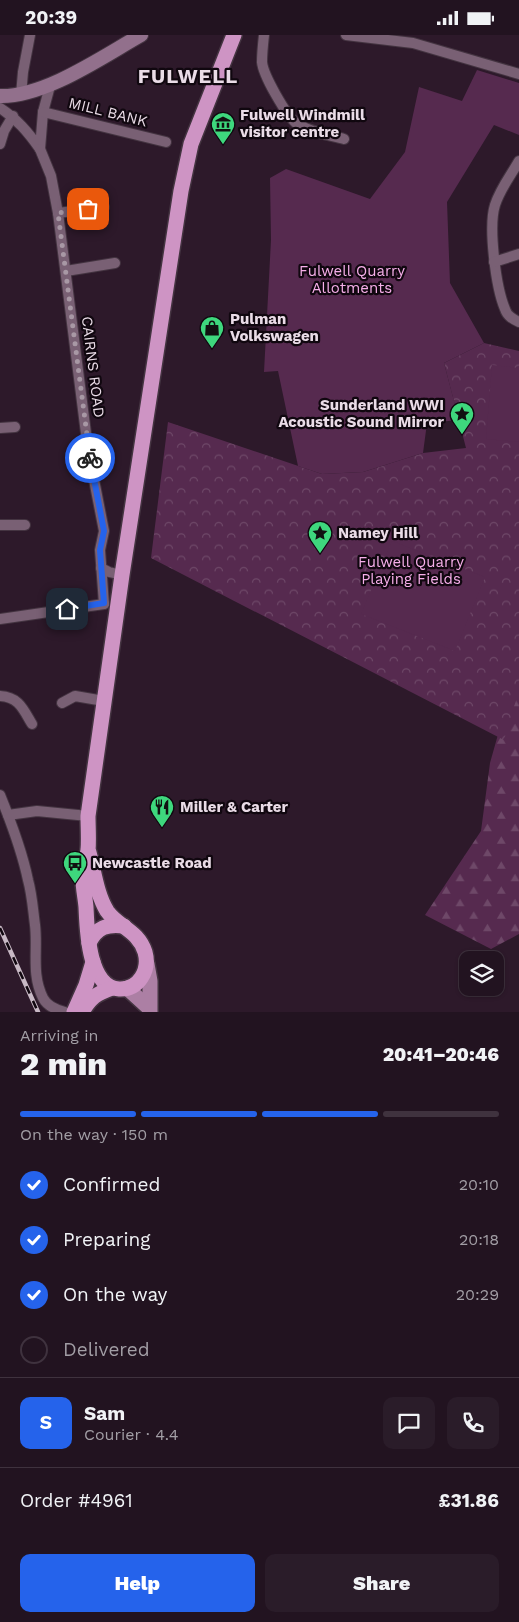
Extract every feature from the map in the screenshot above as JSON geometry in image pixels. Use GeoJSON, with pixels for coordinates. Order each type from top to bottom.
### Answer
{"type":"FeatureCollection","features":[{"type":"Feature","properties":{"kind":"highway"},"geometry":{"type":"LineString","coordinates":[[218,73],[227,35]]}},
{"type":"Feature","properties":{"kind":"highway"},"geometry":{"type":"LineString","coordinates":[[119,988],[102,978],[90,955],[83,873],[88,849],[88,816],[122,575],[181,191],[191,143],[234,35]]}},
{"type":"Feature","properties":{"kind":"highway"},"geometry":{"type":"LineString","coordinates":[[82,1012],[89,1000],[94,996],[134,985],[141,978],[147,964],[145,952],[139,941],[131,930],[108,912],[103,903],[88,849]]}},
{"type":"Feature","properties":{"kind":"highway"},"geometry":{"type":"LineString","coordinates":[[89,943],[93,933],[107,925],[124,926]]}},
{"type":"Feature","properties":{"kind":"highway"},"geometry":{"type":"LineString","coordinates":[[74,1012],[86,985],[93,962]]}},
{"type":"Feature","properties":{"kind":"main road"},"geometry":{"type":"LineString","coordinates":[[0,96],[21,95],[50,86],[141,35]]}},
{"type":"Feature","properties":{"kind":"main road"},"geometry":{"type":"LineString","coordinates":[[147,964],[150,992],[149,1010]]}},
{"type":"Feature","properties":{"kind":"main road"},"geometry":{"type":"LineString","coordinates":[[119,988],[149,1010]]}},
{"type":"Feature","properties":{"kind":"street"},"geometry":{"type":"LineString","coordinates":[[21,95],[30,35]]}},
{"type":"Feature","properties":{"kind":"street"},"geometry":{"type":"LineString","coordinates":[[264,35],[262,63],[265,73],[289,116],[308,129],[344,138]]}},
{"type":"Feature","properties":{"kind":"street"},"geometry":{"type":"LineString","coordinates":[[346,35],[414,39],[519,74]]}},
{"type":"Feature","properties":{"kind":"street","name":"CAIRNS ROAD"},"geometry":{"type":"LineString","coordinates":[[40,149],[43,112],[50,86]]}},
{"type":"Feature","properties":{"kind":"street","name":"CAIRNS ROAD"},"geometry":{"type":"LineString","coordinates":[[0,108],[26,129],[40,149],[51,176],[66,271],[88,449],[104,531],[100,550],[104,603]]}},
{"type":"Feature","properties":{"kind":"street","name":"MILL BANK"},"geometry":{"type":"LineString","coordinates":[[43,112],[166,142]]}},
{"type":"Feature","properties":{"kind":"street"},"geometry":{"type":"LineString","coordinates":[[0,144],[12,116]]}},
{"type":"Feature","properties":{"kind":"street"},"geometry":{"type":"LineString","coordinates":[[519,161],[502,190],[492,217],[494,262],[505,309],[514,319],[519,321]]}},
{"type":"Feature","properties":{"kind":"street"},"geometry":{"type":"LineString","coordinates":[[58,213],[104,207]]}},
{"type":"Feature","properties":{"kind":"street"},"geometry":{"type":"LineString","coordinates":[[494,262],[519,254]]}},
{"type":"Feature","properties":{"kind":"street"},"geometry":{"type":"LineString","coordinates":[[66,271],[115,263]]}},
{"type":"Feature","properties":{"kind":"street"},"geometry":{"type":"LineString","coordinates":[[0,428],[15,427]]}},
{"type":"Feature","properties":{"kind":"street"},"geometry":{"type":"LineString","coordinates":[[0,525],[25,525]]}},
{"type":"Feature","properties":{"kind":"street"},"geometry":{"type":"LineString","coordinates":[[101,568],[109,573],[122,575]]}},
{"type":"Feature","properties":{"kind":"street"},"geometry":{"type":"LineString","coordinates":[[0,619],[104,603],[117,611]]}},
{"type":"Feature","properties":{"kind":"street"},"geometry":{"type":"LineString","coordinates":[[62,703],[75,691],[104,701]]}},
{"type":"Feature","properties":{"kind":"street"},"geometry":{"type":"LineString","coordinates":[[19,702],[26,694]]}},
{"type":"Feature","properties":{"kind":"street"},"geometry":{"type":"LineString","coordinates":[[0,696],[19,702],[32,724]]}},
{"type":"Feature","properties":{"kind":"street"},"geometry":{"type":"LineString","coordinates":[[0,795],[28,879],[36,928],[36,979],[47,1003],[65,1012]]}},
{"type":"Feature","properties":{"kind":"street"},"geometry":{"type":"LineString","coordinates":[[8,815],[37,811],[88,816]]}},
{"type":"Feature","properties":{"kind":"green space","name":"Fulwell Quarry Allotments"},"geometry":{"type":"Polygon","coordinates":[[[477,70],[519,83],[519,135],[494,125],[447,202],[450,283],[484,343],[444,363],[459,420],[427,423],[423,453],[363,472],[322,474],[298,466],[278,371],[264,372],[271,240],[270,178],[286,169],[370,199],[405,152],[419,87],[462,101],[477,70]]]}},
{"type":"Feature","properties":{"kind":"green space","name":"Fulwell Quarry Playing Fields"},"geometry":{"type":"Polygon","coordinates":[[[484,343],[519,351],[519,691],[504,740],[151,558],[168,422],[322,474],[363,472],[423,453],[466,448],[444,363],[484,343]]]}},
{"type":"Feature","properties":{"kind":"green space"},"geometry":{"type":"Polygon","coordinates":[[[492,365],[519,368],[519,442],[486,439],[492,365]]]}},
{"type":"Feature","properties":{"kind":"green space"},"geometry":{"type":"Polygon","coordinates":[[[392,541],[485,577],[455,651],[361,614],[392,541]]]}},
{"type":"Feature","properties":{"kind":"green space"},"geometry":{"type":"Polygon","coordinates":[[[519,648],[519,934],[491,949],[425,915],[481,831],[490,763],[508,699],[519,648]]]}},
{"type":"Feature","properties":{"kind":"railway"},"geometry":{"type":"LineString","coordinates":[[0,928],[38,1012]]}},
{"type":"Feature","properties":{"kind":"way so far"},"geometry":{"type":"LineString","coordinates":[[88,209],[58,213],[90,458]]}},
{"type":"Feature","properties":{"kind":"place","name":"Fulwell Windmill visitor centre"},"geometry":{"type":"Point","coordinates":[223,145]}},
{"type":"Feature","properties":{"kind":"place","name":"Pulman Volkswagen"},"geometry":{"type":"Point","coordinates":[212,349]}},
{"type":"Feature","properties":{"kind":"place","name":"Sunderland WWI Acoustic Sound Mirror"},"geometry":{"type":"Point","coordinates":[462,435]}},
{"type":"Feature","properties":{"kind":"place","name":"Namey Hill"},"geometry":{"type":"Point","coordinates":[320,554]}},
{"type":"Feature","properties":{"kind":"place","name":"Miller & Carter"},"geometry":{"type":"Point","coordinates":[162,828]}},
{"type":"Feature","properties":{"kind":"place","name":"Newcastle Road"},"geometry":{"type":"Point","coordinates":[75,884]}},
{"type":"Feature","properties":{"kind":"district","name":"FULWELL"},"geometry":{"type":"Point","coordinates":[188,76]}},
{"type":"Feature","properties":{"kind":"route"},"geometry":{"type":"LineString","coordinates":[[67,609],[104,603],[100,550],[104,531],[90,458]]}}]}
